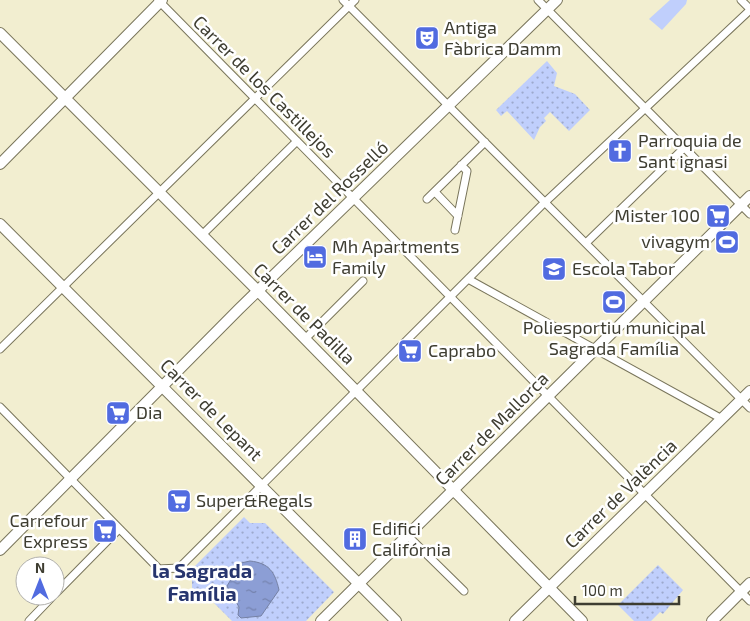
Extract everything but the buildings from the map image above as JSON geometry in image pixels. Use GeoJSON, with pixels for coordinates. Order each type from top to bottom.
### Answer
{"type":"FeatureCollection","features":[{"type":"Feature","properties":{"kind":"main road","name":"Carrer del Rosselló"},"geometry":{"type":"LineString","coordinates":[[0,550],[258,291],[558,0]]}},
{"type":"Feature","properties":{"kind":"main road"},"geometry":{"type":"LineString","coordinates":[[0,164],[160,1]]}},
{"type":"Feature","properties":{"kind":"main road","name":"Carrer de Padilla"},"geometry":{"type":"LineString","coordinates":[[0,33],[258,291],[582,621]]}},
{"type":"Feature","properties":{"kind":"main road","name":"Carrer de Mallorca"},"geometry":{"type":"LineString","coordinates":[[321,621],[750,196]]}},
{"type":"Feature","properties":{"kind":"main road","name":"Carrer de Lepant"},"geometry":{"type":"LineString","coordinates":[[0,224],[163,385],[396,621]]}},
{"type":"Feature","properties":{"kind":"main road","name":"Carrer de València"},"geometry":{"type":"LineString","coordinates":[[515,621],[750,391]]}},
{"type":"Feature","properties":{"kind":"main road"},"geometry":{"type":"LineString","coordinates":[[712,621],[750,583]]}},
{"type":"Feature","properties":{"kind":"street"},"geometry":{"type":"LineString","coordinates":[[343,0],[750,408]]}},
{"type":"Feature","properties":{"kind":"street"},"geometry":{"type":"LineString","coordinates":[[0,349],[355,0]]}},
{"type":"Feature","properties":{"kind":"street"},"geometry":{"type":"LineString","coordinates":[[538,0],[686,147],[750,214]]}},
{"type":"Feature","properties":{"kind":"street"},"geometry":{"type":"LineString","coordinates":[[0,407],[159,569],[179,568],[545,202],[750,10],[741,0]]}},
{"type":"Feature","properties":{"kind":"street","name":"Carrer de los Castillejos"},"geometry":{"type":"LineString","coordinates":[[160,1],[254,100],[354,198],[750,601]]}},
{"type":"Feature","properties":{"kind":"street"},"geometry":{"type":"LineString","coordinates":[[202,235],[296,141]]}},
{"type":"Feature","properties":{"kind":"street"},"geometry":{"type":"LineString","coordinates":[[427,200],[485,142]]}},
{"type":"Feature","properties":{"kind":"street"},"geometry":{"type":"LineString","coordinates":[[586,243],[686,147]]}},
{"type":"Feature","properties":{"kind":"street"},"geometry":{"type":"LineString","coordinates":[[455,230],[467,171],[462,165]]}},
{"type":"Feature","properties":{"kind":"street"},"geometry":{"type":"LineString","coordinates":[[435,192],[458,216]]}},
{"type":"Feature","properties":{"kind":"street"},"geometry":{"type":"LineString","coordinates":[[468,279],[722,419]]}},
{"type":"Feature","properties":{"kind":"street"},"geometry":{"type":"LineString","coordinates":[[305,339],[363,281]]}},
{"type":"Feature","properties":{"kind":"street"},"geometry":{"type":"LineString","coordinates":[[65,584],[119,529]]}},
{"type":"Feature","properties":{"kind":"street"},"geometry":{"type":"LineString","coordinates":[[408,536],[464,591]]}},
{"type":"Feature","properties":{"kind":"street"},"geometry":{"type":"LineString","coordinates":[[29,621],[43,606]]}},
{"type":"Feature","properties":{"kind":"shaded area"},"geometry":{"type":"Polygon","coordinates":[[[670,0],[687,0],[686,4],[662,30],[649,19],[670,0]]]}},
{"type":"Feature","properties":{"kind":"shaded area"},"geometry":{"type":"Polygon","coordinates":[[[547,61],[557,73],[554,86],[575,94],[590,110],[569,131],[550,112],[544,118],[546,121],[540,127],[534,140],[507,111],[501,116],[496,110],[547,61]]]}},
{"type":"Feature","properties":{"kind":"shaded area"},"geometry":{"type":"Polygon","coordinates":[[[244,517],[250,523],[265,523],[334,592],[306,621],[232,621],[204,593],[192,588],[192,569],[244,517]]]}},
{"type":"Feature","properties":{"kind":"shaded area"},"geometry":{"type":"Polygon","coordinates":[[[658,565],[683,590],[663,614],[660,612],[651,621],[634,621],[618,605],[658,565]]]}},
{"type":"Feature","properties":{"kind":"water"},"geometry":{"type":"Polygon","coordinates":[[[250,561],[266,566],[273,573],[279,590],[261,616],[241,618],[238,615],[239,607],[227,586],[241,563],[250,561]]]}},
{"type":"Feature","properties":{"kind":"place","name":"Antiga Fàbrica Damm"},"geometry":{"type":"Point","coordinates":[427,38]}},
{"type":"Feature","properties":{"kind":"place","name":"Parroquia de Sant ignasi"},"geometry":{"type":"Point","coordinates":[620,151]}},
{"type":"Feature","properties":{"kind":"place","name":"Mister 100"},"geometry":{"type":"Point","coordinates":[718,216]}},
{"type":"Feature","properties":{"kind":"place","name":"vivagym"},"geometry":{"type":"Point","coordinates":[727,242]}},
{"type":"Feature","properties":{"kind":"place","name":"Mh Apartments Family"},"geometry":{"type":"Point","coordinates":[315,257]}},
{"type":"Feature","properties":{"kind":"place","name":"Escola Tabor"},"geometry":{"type":"Point","coordinates":[554,269]}},
{"type":"Feature","properties":{"kind":"place","name":"Poliesportiu municipal Sagrada Família"},"geometry":{"type":"Point","coordinates":[614,302]}},
{"type":"Feature","properties":{"kind":"place","name":"Caprabo"},"geometry":{"type":"Point","coordinates":[410,351]}},
{"type":"Feature","properties":{"kind":"place","name":"Dia"},"geometry":{"type":"Point","coordinates":[118,413]}},
{"type":"Feature","properties":{"kind":"place","name":"Super&Regals"},"geometry":{"type":"Point","coordinates":[179,501]}},
{"type":"Feature","properties":{"kind":"place","name":"Carrefour Express"},"geometry":{"type":"Point","coordinates":[105,531]}},
{"type":"Feature","properties":{"kind":"place","name":"Edifici Califórnia"},"geometry":{"type":"Point","coordinates":[355,539]}},
{"type":"Feature","properties":{"kind":"district","name":"la Sagrada Família"},"geometry":{"type":"Point","coordinates":[202,582]}}]}
